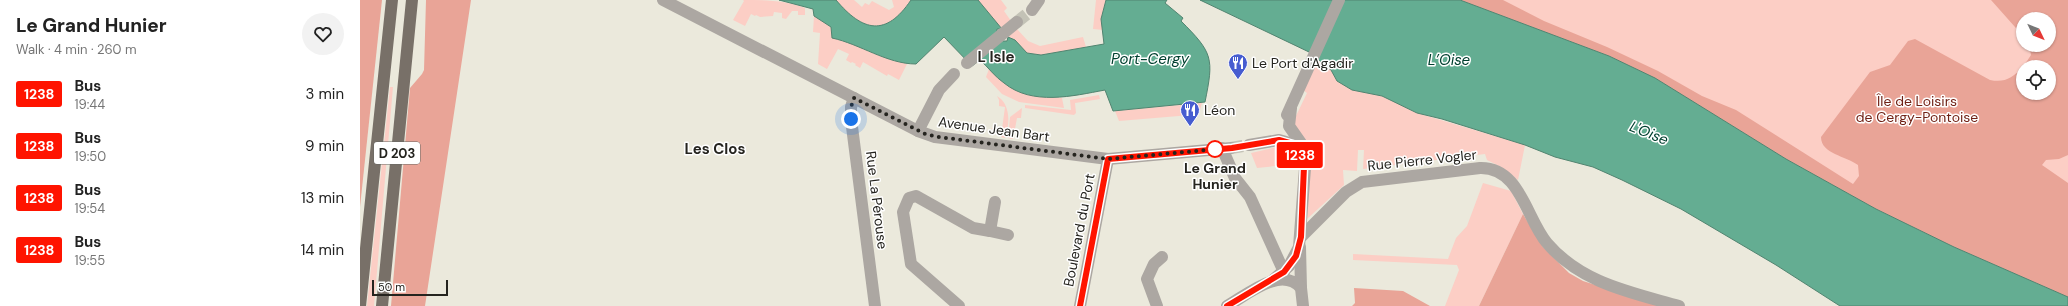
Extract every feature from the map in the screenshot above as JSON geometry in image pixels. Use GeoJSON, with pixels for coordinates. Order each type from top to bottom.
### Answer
{"type":"FeatureCollection","features":[{"type":"Feature","properties":{"kind":"main road","name":"D 203"},"geometry":{"type":"LineString","coordinates":[[360,306],[392,0]]}},
{"type":"Feature","properties":{"kind":"main road","name":"D 203"},"geometry":{"type":"LineString","coordinates":[[382,306],[412,0]]}},
{"type":"Feature","properties":{"kind":"street","name":"Avenue Jean Bart"},"geometry":{"type":"LineString","coordinates":[[663,0],[918,131],[939,137],[1108,159],[1227,148],[1235,178],[1250,197],[1284,272]]}},
{"type":"Feature","properties":{"kind":"street"},"geometry":{"type":"LineString","coordinates":[[1304,166],[1284,126],[1339,0]]}},
{"type":"Feature","properties":{"kind":"street"},"geometry":{"type":"LineString","coordinates":[[967,63],[1016,24]]}},
{"type":"Feature","properties":{"kind":"street"},"geometry":{"type":"LineString","coordinates":[[918,131],[939,90],[954,74]]}},
{"type":"Feature","properties":{"kind":"street","name":"Rue La Pérouse"},"geometry":{"type":"LineString","coordinates":[[854,98],[851,107],[851,119],[875,306]]}},
{"type":"Feature","properties":{"kind":"street"},"geometry":{"type":"LineString","coordinates":[[1291,108],[1289,126],[1304,148],[1306,154],[1300,239],[1303,306]]}},
{"type":"Feature","properties":{"kind":"street"},"geometry":{"type":"LineString","coordinates":[[1254,144],[1279,140],[1293,144]]}},
{"type":"Feature","properties":{"kind":"street","name":"Boulevard du Port"},"geometry":{"type":"LineString","coordinates":[[1080,306],[1108,159]]}},
{"type":"Feature","properties":{"kind":"street","name":"Rue Pierre Vogler"},"geometry":{"type":"LineString","coordinates":[[1300,239],[1346,192],[1362,182],[1480,168],[1492,169],[1505,175],[1514,185],[1544,239],[1574,268],[1588,276],[1607,283],[1679,306]]}},
{"type":"Feature","properties":{"kind":"street"},"geometry":{"type":"LineString","coordinates":[[959,306],[911,264],[903,209],[909,198],[916,196],[973,228],[1008,235]]}},
{"type":"Feature","properties":{"kind":"street"},"geometry":{"type":"LineString","coordinates":[[990,232],[996,202]]}},
{"type":"Feature","properties":{"kind":"street"},"geometry":{"type":"LineString","coordinates":[[1227,306],[1272,281],[1284,272],[1296,256],[1300,239]]}},
{"type":"Feature","properties":{"kind":"street"},"geometry":{"type":"LineString","coordinates":[[1157,306],[1147,279],[1154,264],[1162,257]]}},
{"type":"Feature","properties":{"kind":"street"},"geometry":{"type":"LineString","coordinates":[[1272,281],[1289,279],[1296,282],[1301,288]]}},
{"type":"Feature","properties":{"kind":"green space"},"geometry":{"type":"Polygon","coordinates":[[[360,0],[382,0],[360,207],[360,0]]]}},
{"type":"Feature","properties":{"kind":"green space"},"geometry":{"type":"Polygon","coordinates":[[[426,0],[471,0],[425,306],[391,306],[410,88],[424,70],[426,0]]]}},
{"type":"Feature","properties":{"kind":"green space"},"geometry":{"type":"Polygon","coordinates":[[[743,0],[767,0],[790,3],[805,8],[805,15],[798,15],[798,11],[792,11],[786,19],[782,18],[782,13],[774,12],[773,16],[760,17],[751,14],[745,26],[733,20],[744,1],[743,0]]]}},
{"type":"Feature","properties":{"kind":"green space"},"geometry":{"type":"Polygon","coordinates":[[[836,0],[854,0],[862,7],[865,3],[869,5],[872,1],[889,10],[894,7],[892,0],[911,0],[902,12],[893,20],[883,25],[874,26],[865,24],[856,19],[836,0]]]}},
{"type":"Feature","properties":{"kind":"green space"},"geometry":{"type":"Polygon","coordinates":[[[978,0],[1001,0],[1007,8],[1004,11],[1011,21],[1001,29],[978,0]]]}},
{"type":"Feature","properties":{"kind":"green space"},"geometry":{"type":"Polygon","coordinates":[[[1096,0],[1106,0],[1102,15],[1103,30],[1093,29],[1096,0]]]}},
{"type":"Feature","properties":{"kind":"green space","name":"Île de Loisirs de Cergy-Pontoise"},"geometry":{"type":"Polygon","coordinates":[[[1460,0],[2068,0],[2068,297],[1907,225],[1609,56],[1460,0]]]}},
{"type":"Feature","properties":{"kind":"green space"},"geometry":{"type":"Polygon","coordinates":[[[1460,0],[1503,0],[1544,21],[1607,47],[1658,71],[1702,96],[1736,110],[1853,184],[1859,176],[1858,165],[1830,151],[1822,143],[1821,137],[1870,72],[1890,65],[1908,41],[1915,39],[1990,80],[2000,81],[2008,79],[2016,73],[2016,100],[2056,100],[2056,60],[2028,60],[2031,55],[2030,52],[2056,52],[2056,12],[2016,12],[2016,28],[1991,0],[2068,0],[2068,155],[2059,159],[2046,160],[2042,165],[2068,183],[2068,297],[1954,247],[1876,209],[1786,159],[1655,78],[1609,56],[1460,0]]]}},
{"type":"Feature","properties":{"kind":"green space"},"geometry":{"type":"Polygon","coordinates":[[[814,16],[829,25],[832,30],[849,42],[875,54],[907,64],[899,80],[888,74],[887,76],[863,62],[860,68],[855,65],[856,64],[846,60],[849,54],[838,49],[827,69],[818,64],[820,33],[813,32],[814,16]]]}},
{"type":"Feature","properties":{"kind":"green space"},"geometry":{"type":"Polygon","coordinates":[[[1017,29],[1028,41],[1040,46],[1083,37],[1086,47],[1041,55],[1027,53],[1015,40],[1008,37],[1017,29]]]}},
{"type":"Feature","properties":{"kind":"green space"},"geometry":{"type":"Polygon","coordinates":[[[1318,59],[1331,70],[1337,81],[1352,90],[1382,96],[1417,113],[1525,145],[1518,180],[1501,167],[1487,160],[1485,154],[1363,169],[1364,150],[1358,150],[1357,171],[1343,170],[1344,185],[1307,219],[1308,149],[1310,148],[1295,127],[1295,118],[1307,93],[1303,90],[1318,59]]]}},
{"type":"Feature","properties":{"kind":"green space"},"geometry":{"type":"Polygon","coordinates":[[[989,69],[1007,85],[1022,92],[1039,96],[1062,98],[1064,108],[1019,102],[1002,94],[986,77],[989,69]]]}},
{"type":"Feature","properties":{"kind":"green space"},"geometry":{"type":"Polygon","coordinates":[[[390,87],[393,87],[374,306],[367,306],[390,87]]]}},
{"type":"Feature","properties":{"kind":"green space"},"geometry":{"type":"Polygon","coordinates":[[[1099,95],[1100,99],[1075,103],[1076,113],[1074,115],[1025,108],[1025,105],[1071,110],[1070,100],[1099,95]]]}},
{"type":"Feature","properties":{"kind":"green space"},"geometry":{"type":"Polygon","coordinates":[[[997,96],[1002,100],[1007,109],[1008,127],[1005,138],[1001,137],[1001,132],[996,132],[991,128],[1002,129],[1005,107],[999,106],[997,96]]]}},
{"type":"Feature","properties":{"kind":"green space"},"geometry":{"type":"Polygon","coordinates":[[[1202,103],[1199,113],[1191,115],[1119,121],[1115,111],[1202,103]]]}},
{"type":"Feature","properties":{"kind":"green space"},"geometry":{"type":"Polygon","coordinates":[[[1022,108],[1021,118],[1017,118],[1013,139],[1008,138],[1010,117],[1022,108]]]}},
{"type":"Feature","properties":{"kind":"green space"},"geometry":{"type":"Polygon","coordinates":[[[1277,147],[1290,152],[1293,157],[1294,164],[1257,168],[1251,153],[1277,147]]]}},
{"type":"Feature","properties":{"kind":"green space"},"geometry":{"type":"Polygon","coordinates":[[[1483,183],[1511,191],[1523,214],[1479,306],[1445,306],[1459,270],[1457,265],[1353,260],[1353,254],[1448,259],[1456,238],[1467,226],[1483,183]]]}},
{"type":"Feature","properties":{"kind":"green space"},"geometry":{"type":"Polygon","coordinates":[[[1523,214],[1543,247],[1569,273],[1583,281],[1662,306],[1479,306],[1523,214]]]}},
{"type":"Feature","properties":{"kind":"green space"},"geometry":{"type":"Polygon","coordinates":[[[1354,288],[1403,291],[1430,306],[1352,306],[1355,303],[1354,288]]]}},
{"type":"Feature","properties":{"kind":"water","name":"Port-Cergy"},"geometry":{"type":"Polygon","coordinates":[[[779,0],[836,0],[856,19],[865,24],[874,26],[883,25],[893,20],[902,12],[911,0],[978,0],[1002,29],[997,29],[997,33],[1003,41],[1007,41],[1008,37],[1015,40],[1027,53],[1041,55],[1104,44],[1101,19],[1106,0],[1167,0],[1165,3],[1183,18],[1181,21],[1200,41],[1208,57],[1210,75],[1205,102],[1113,111],[1105,90],[1080,95],[1053,97],[1027,95],[1004,83],[980,60],[972,66],[944,37],[916,64],[895,61],[832,38],[831,27],[814,16],[813,9],[779,0]]]}},
{"type":"Feature","properties":{"kind":"water","name":"L’Oise"},"geometry":{"type":"Polygon","coordinates":[[[1200,0],[1460,0],[1609,56],[1655,78],[1786,159],[1876,209],[1954,247],[2068,297],[2068,306],[1840,306],[1776,265],[1681,209],[1622,180],[1593,167],[1555,157],[1525,145],[1442,119],[1417,113],[1382,96],[1352,90],[1337,81],[1331,70],[1309,52],[1200,0]]]}},
{"type":"Feature","properties":{"kind":"tunnel"},"geometry":{"type":"LineString","coordinates":[[1017,22],[1032,10]]}},
{"type":"Feature","properties":{"kind":"tunnel"},"geometry":{"type":"LineString","coordinates":[[1231,148],[1249,145]]}},
{"type":"Feature","properties":{"kind":"bus line","name":"1238"},"geometry":{"type":"LineString","coordinates":[[1080,306],[1108,159],[1232,148],[1279,140],[1288,142],[1293,144],[1304,166],[1301,237],[1298,251],[1290,266],[1284,272],[1272,281],[1227,306]]}},
{"type":"Feature","properties":{"kind":"place","name":"Le Port d'Agadir"},"geometry":{"type":"Point","coordinates":[1238,80]}},
{"type":"Feature","properties":{"kind":"place","name":"Léon"},"geometry":{"type":"Point","coordinates":[1190,127]}},
{"type":"Feature","properties":{"kind":"place","name":"Le Grand Hunier"},"geometry":{"type":"Point","coordinates":[1215,149]}},
{"type":"Feature","properties":{"kind":"district","name":"L Isle"},"geometry":{"type":"Point","coordinates":[996,57]}},
{"type":"Feature","properties":{"kind":"district","name":"Les Clos"},"geometry":{"type":"Point","coordinates":[715,149]}},
{"type":"Feature","properties":{"kind":"route"},"geometry":{"type":"LineString","coordinates":[[851,119],[851,103],[854,98],[925,134],[939,137],[1108,159],[1218,149],[1215,149]]}},
{"type":"Feature","properties":{"kind":"water label","name":"L'Oise"},"geometry":{"type":"Point","coordinates":[1649,133]}}]}
